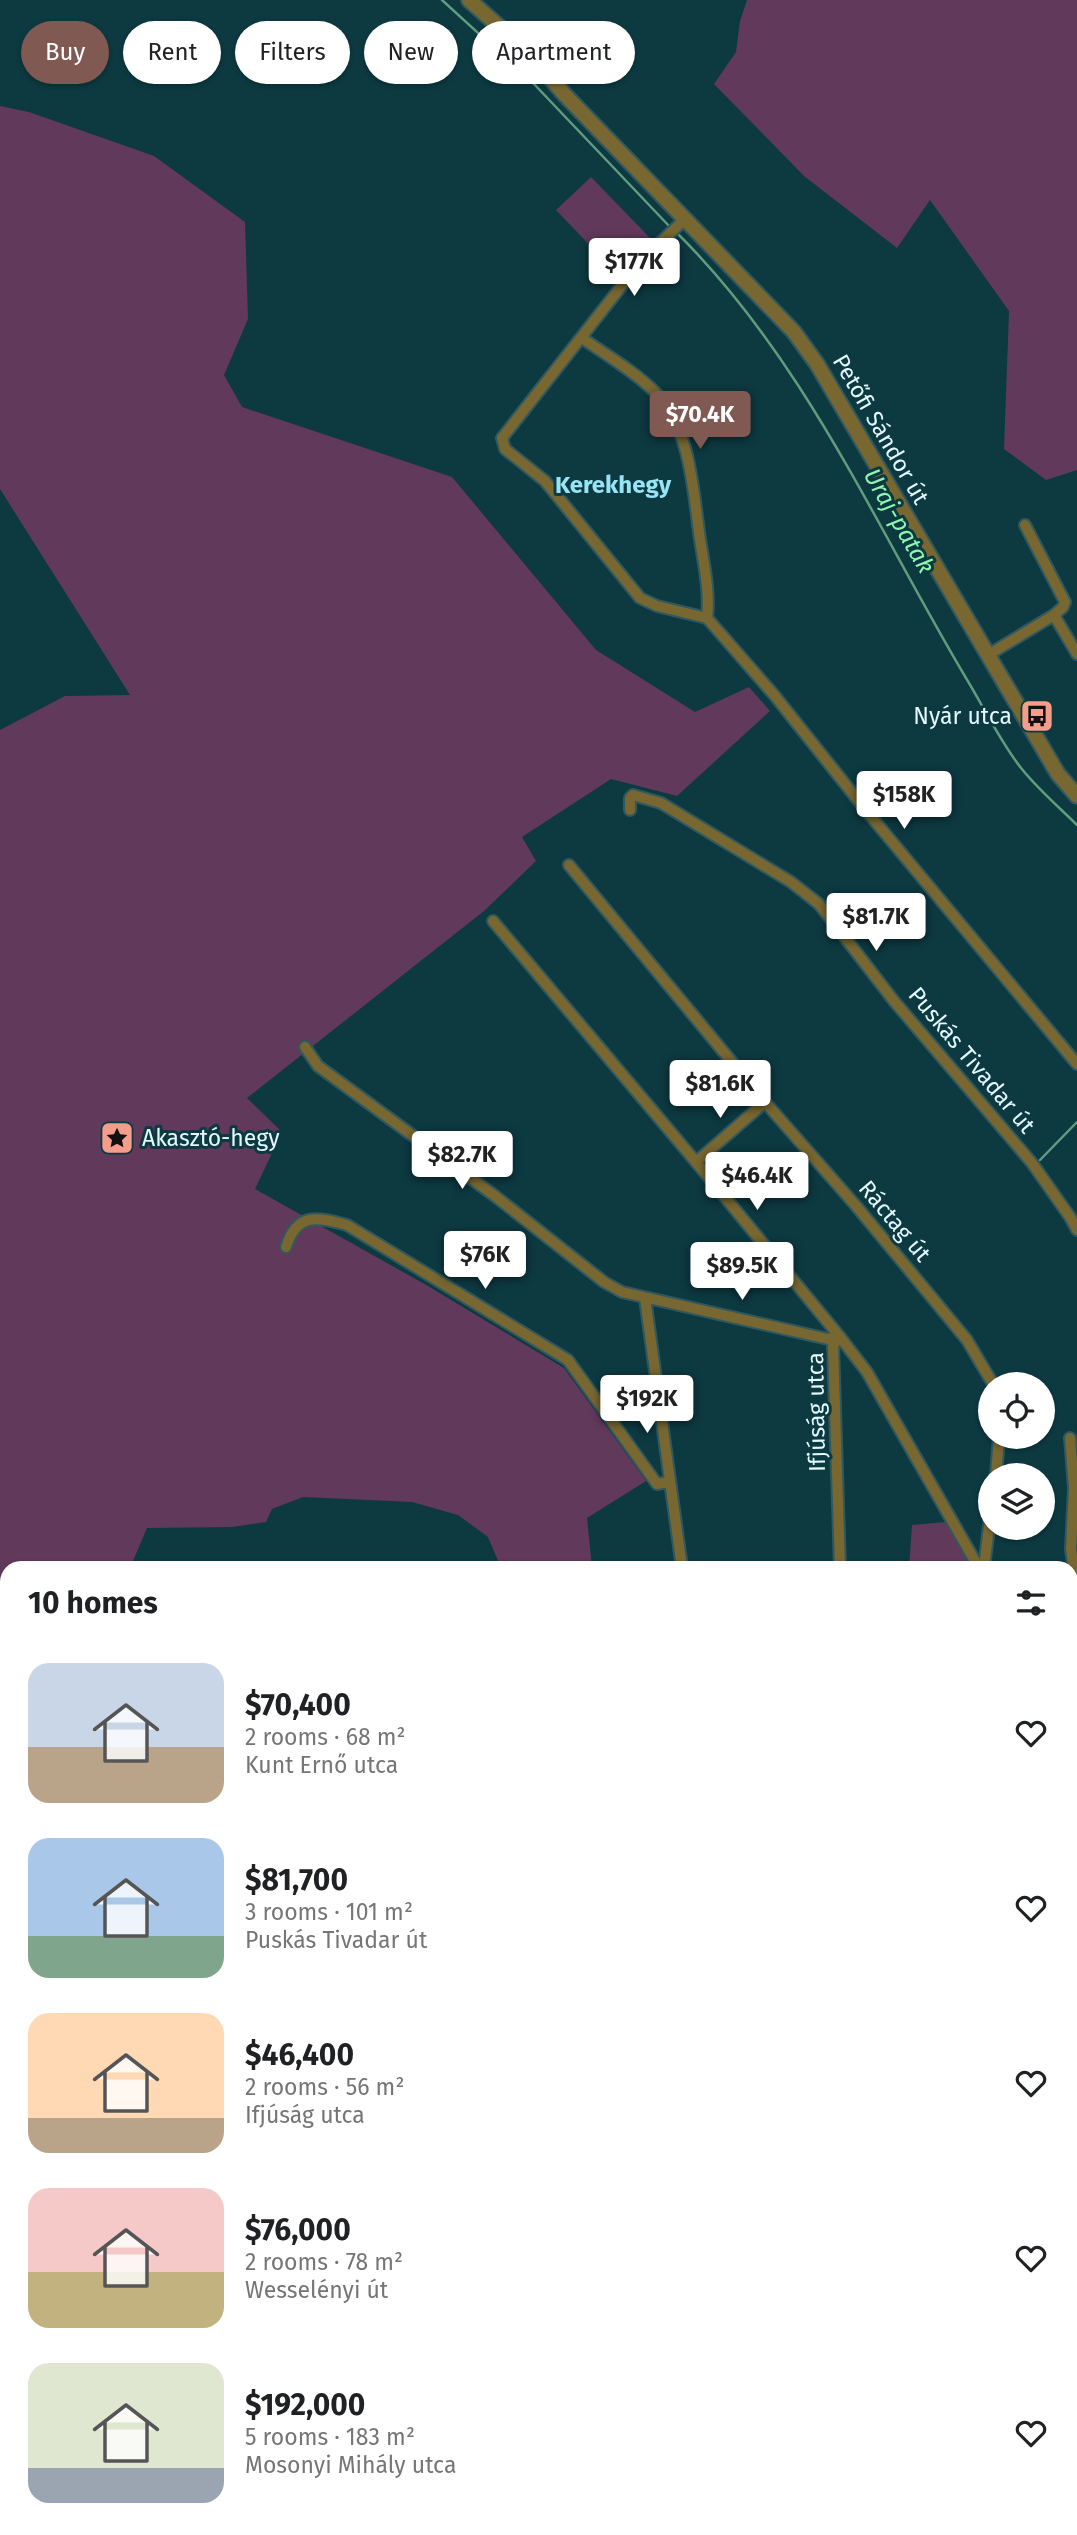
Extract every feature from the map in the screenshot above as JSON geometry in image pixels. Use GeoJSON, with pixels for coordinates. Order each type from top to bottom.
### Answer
{"type":"FeatureCollection","features":[{"type":"Feature","properties":{"kind":"street","name":"Petőfi Sándor út"},"geometry":{"type":"LineString","coordinates":[[469,0],[529,53],[683,221],[794,332],[817,364],[1058,774],[1077,796]]}},
{"type":"Feature","properties":{"kind":"street"},"geometry":{"type":"LineString","coordinates":[[683,221],[642,260],[504,434],[502,438],[505,449],[545,481],[640,597],[657,606],[707,618],[775,696],[1077,1065]]}},
{"type":"Feature","properties":{"kind":"street"},"geometry":{"type":"LineString","coordinates":[[582,338],[656,393],[670,412],[690,473],[707,591],[707,618]]}},
{"type":"Feature","properties":{"kind":"street"},"geometry":{"type":"LineString","coordinates":[[988,655],[1063,607],[1065,598],[1025,525]]}},
{"type":"Feature","properties":{"kind":"street"},"geometry":{"type":"LineString","coordinates":[[1054,615],[1077,654]]}},
{"type":"Feature","properties":{"kind":"street","name":"Puskás Tivadar út"},"geometry":{"type":"LineString","coordinates":[[630,810],[630,799],[633,795],[661,803],[792,882],[819,904],[894,1001],[1032,1163],[1077,1230]]}},
{"type":"Feature","properties":{"kind":"street","name":"Ráctag út"},"geometry":{"type":"LineString","coordinates":[[569,865],[967,1340],[986,1372]]}},
{"type":"Feature","properties":{"kind":"street","name":"Ifjúság utca"},"geometry":{"type":"LineString","coordinates":[[494,921],[840,1337],[834,1345],[840,1561]]}},
{"type":"Feature","properties":{"kind":"street"},"geometry":{"type":"LineString","coordinates":[[305,1047],[318,1066],[495,1196],[604,1282],[622,1292],[828,1339],[840,1337],[867,1372],[978,1561]]}},
{"type":"Feature","properties":{"kind":"street"},"geometry":{"type":"LineString","coordinates":[[696,1161],[765,1102]]}},
{"type":"Feature","properties":{"kind":"street"},"geometry":{"type":"LineString","coordinates":[[286,1247],[290,1234],[298,1224],[316,1217],[346,1225],[568,1360],[657,1484],[669,1482]]}},
{"type":"Feature","properties":{"kind":"street"},"geometry":{"type":"LineString","coordinates":[[645,1298],[681,1561]]}},
{"type":"Feature","properties":{"kind":"street"},"geometry":{"type":"LineString","coordinates":[[1070,1438],[1074,1488],[1073,1561]]}},
{"type":"Feature","properties":{"kind":"street"},"geometry":{"type":"LineString","coordinates":[[983,1561],[986,1540]]}},
{"type":"Feature","properties":{"kind":"shaded area"},"geometry":{"type":"Polygon","coordinates":[[[747,0],[1077,0],[1077,470],[1046,480],[1004,449],[1009,311],[930,200],[897,248],[804,176],[714,84],[736,52],[740,21],[747,0]]]}},
{"type":"Feature","properties":{"kind":"shaded area"},"geometry":{"type":"Polygon","coordinates":[[[0,106],[29,112],[154,156],[245,222],[248,319],[224,375],[242,407],[452,477],[596,650],[695,712],[749,687],[770,711],[677,796],[611,779],[522,837],[536,861],[484,911],[247,1098],[282,1132],[255,1189],[428,1286],[564,1368],[646,1481],[587,1518],[591,1561],[498,1561],[488,1537],[458,1515],[412,1502],[303,1497],[272,1509],[266,1522],[232,1527],[147,1528],[133,1561],[0,1561],[0,730],[65,696],[130,695],[0,489],[0,106]]]}},
{"type":"Feature","properties":{"kind":"shaded area"},"geometry":{"type":"Polygon","coordinates":[[[591,177],[651,239],[624,264],[608,247],[599,255],[556,210],[591,177]]]}},
{"type":"Feature","properties":{"kind":"shaded area"},"geometry":{"type":"Polygon","coordinates":[[[945,1522],[968,1561],[909,1561],[912,1525],[945,1522]]]}},
{"type":"Feature","properties":{"kind":"waterway","name":"Uraj-patak"},"geometry":{"type":"LineString","coordinates":[[442,0],[534,84],[670,227]]}},
{"type":"Feature","properties":{"kind":"waterway","name":"Uraj-patak"},"geometry":{"type":"LineString","coordinates":[[675,231],[721,280],[800,388],[1004,743],[1031,780],[1077,825]]}},
{"type":"Feature","properties":{"kind":"waterway"},"geometry":{"type":"LineString","coordinates":[[1040,1160],[1077,1122]]}},
{"type":"Feature","properties":{"kind":"place","name":"Nyár utca"},"geometry":{"type":"Point","coordinates":[1037,716]}},
{"type":"Feature","properties":{"kind":"place","name":"Akasztó-hegy"},"geometry":{"type":"Point","coordinates":[117,1138]}},
{"type":"Feature","properties":{"kind":"district","name":"Kerekhegy"},"geometry":{"type":"Point","coordinates":[613,485]}}]}
